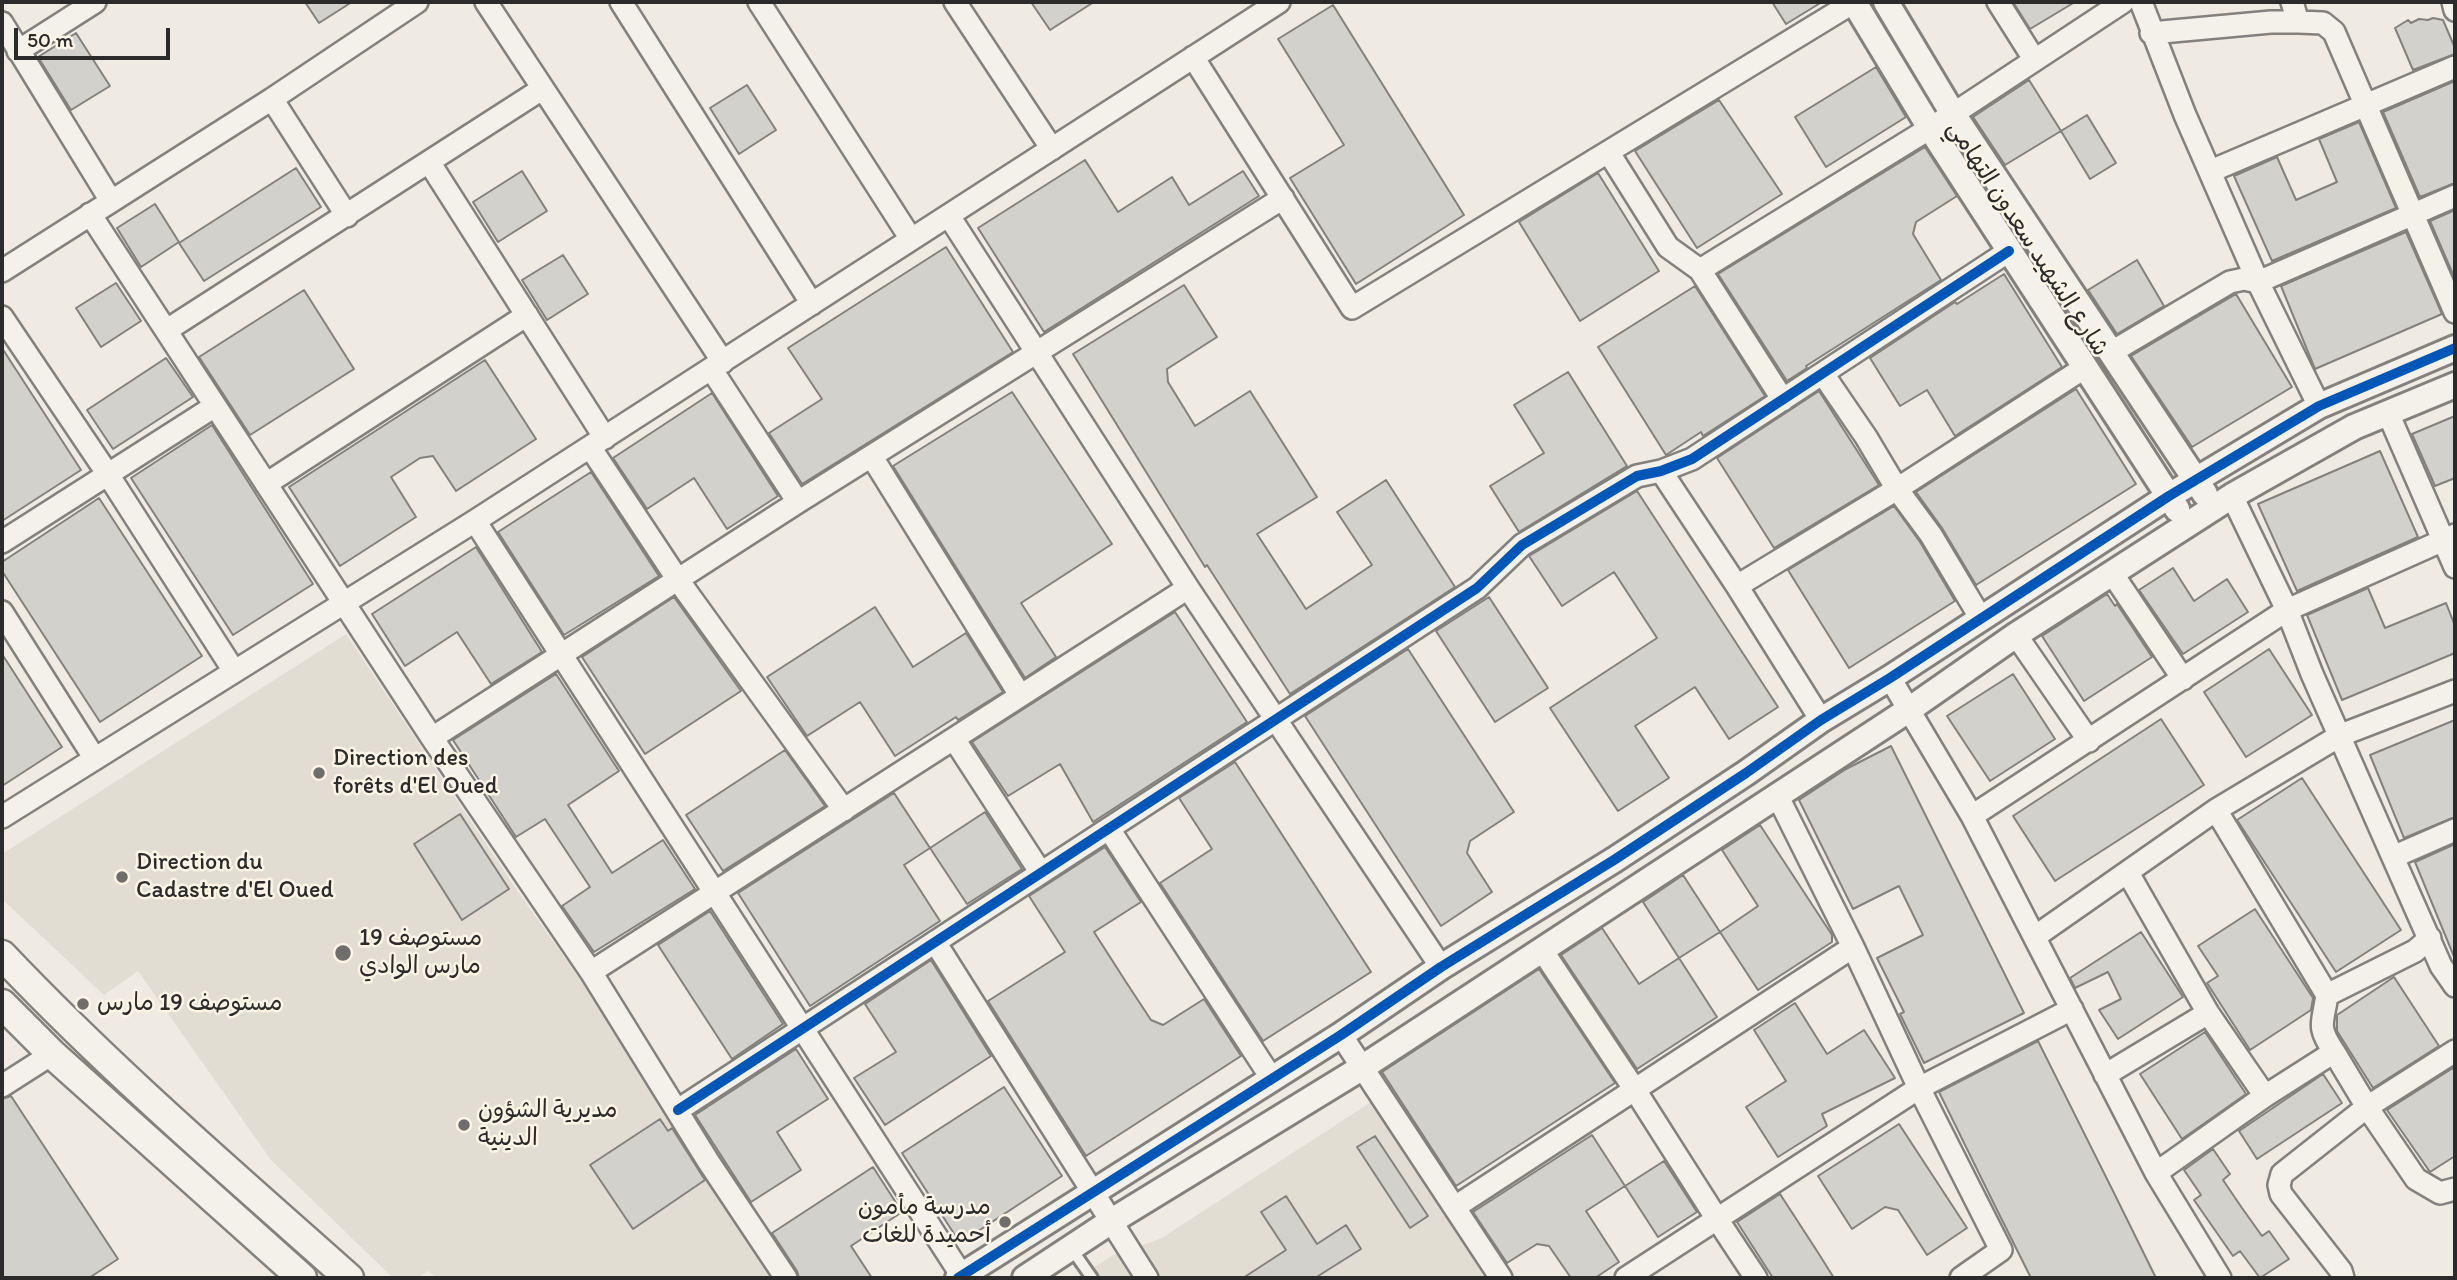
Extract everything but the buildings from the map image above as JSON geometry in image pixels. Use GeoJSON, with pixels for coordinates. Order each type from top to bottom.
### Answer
{"type":"FeatureCollection","features":[{"type":"Feature","properties":{"kind":"main road"},"geometry":{"type":"LineString","coordinates":[[2,955],[51,1007],[176,1124],[349,1278]]}},
{"type":"Feature","properties":{"kind":"main road"},"geometry":{"type":"LineString","coordinates":[[2,1004],[52,1054],[302,1278]]}},
{"type":"Feature","properties":{"kind":"street"},"geometry":{"type":"LineString","coordinates":[[18,51],[95,2]]}},
{"type":"Feature","properties":{"kind":"street"},"geometry":{"type":"LineString","coordinates":[[2,271],[272,99],[416,2]]}},
{"type":"Feature","properties":{"kind":"street"},"geometry":{"type":"LineString","coordinates":[[486,2],[718,366],[798,502]]}},
{"type":"Feature","properties":{"kind":"street"},"geometry":{"type":"LineString","coordinates":[[621,2],[812,304]]}},
{"type":"Feature","properties":{"kind":"street"},"geometry":{"type":"LineString","coordinates":[[759,2],[911,239]]}},
{"type":"Feature","properties":{"kind":"street"},"geometry":{"type":"LineString","coordinates":[[955,2],[1052,149]]}},
{"type":"Feature","properties":{"kind":"street"},"geometry":{"type":"LineString","coordinates":[[1193,57],[1352,309],[1854,2]]}},
{"type":"Feature","properties":{"kind":"street","name":"شارع الشهيد سعدون التهامي"},"geometry":{"type":"LineString","coordinates":[[1854,2],[1930,128],[2187,524]]}},
{"type":"Feature","properties":{"kind":"street","name":"شارع الشهيد سعدون التهامي"},"geometry":{"type":"LineString","coordinates":[[1886,2],[1953,114],[2196,481],[2223,502]]}},
{"type":"Feature","properties":{"kind":"street"},"geometry":{"type":"LineString","coordinates":[[1998,2],[2034,60]]}},
{"type":"Feature","properties":{"kind":"street"},"geometry":{"type":"LineString","coordinates":[[1700,270],[1953,114],[2123,2]]}},
{"type":"Feature","properties":{"kind":"street"},"geometry":{"type":"LineString","coordinates":[[2141,2],[2151,33],[2258,282],[2319,406]]}},
{"type":"Feature","properties":{"kind":"street"},"geometry":{"type":"LineString","coordinates":[[2454,2],[2455,10]]}},
{"type":"Feature","properties":{"kind":"street"},"geometry":{"type":"LineString","coordinates":[[2,817],[718,366],[1272,3]]}},
{"type":"Feature","properties":{"kind":"street"},"geometry":{"type":"LineString","coordinates":[[2151,33],[2271,22],[2295,12],[2323,23],[2334,32],[2455,312]]}},
{"type":"Feature","properties":{"kind":"street"},"geometry":{"type":"LineString","coordinates":[[2,23],[111,201]]}},
{"type":"Feature","properties":{"kind":"street"},"geometry":{"type":"LineString","coordinates":[[2211,172],[2455,66]]}},
{"type":"Feature","properties":{"kind":"street"},"geometry":{"type":"LineString","coordinates":[[167,330],[542,89]]}},
{"type":"Feature","properties":{"kind":"street"},"geometry":{"type":"LineString","coordinates":[[272,99],[347,216]]}},
{"type":"Feature","properties":{"kind":"street"},"geometry":{"type":"LineString","coordinates":[[1609,153],[1668,247],[1700,270],[1783,400]]}},
{"type":"Feature","properties":{"kind":"street"},"geometry":{"type":"LineString","coordinates":[[429,162],[527,316],[597,443],[678,580],[797,741],[844,810]]}},
{"type":"Feature","properties":{"kind":"street"},"geometry":{"type":"LineString","coordinates":[[2110,353],[2230,282],[2244,279],[2258,282],[2455,196]]}},
{"type":"Feature","properties":{"kind":"street"},"geometry":{"type":"LineString","coordinates":[[432,738],[798,502],[1037,355],[1283,198]]}},
{"type":"Feature","properties":{"kind":"street"},"geometry":{"type":"LineString","coordinates":[[90,214],[432,738],[591,972],[708,1161],[786,1278]]}},
{"type":"Feature","properties":{"kind":"street"},"geometry":{"type":"LineString","coordinates":[[949,216],[1188,588],[1441,967]]}},
{"type":"Feature","properties":{"kind":"street"},"geometry":{"type":"LineString","coordinates":[[678,1110],[1477,588],[1522,545],[1637,476],[1661,471],[1692,459],[2009,251]]}},
{"type":"Feature","properties":{"kind":"street"},"geometry":{"type":"LineString","coordinates":[[267,484],[527,316]]}},
{"type":"Feature","properties":{"kind":"street"},"geometry":{"type":"LineString","coordinates":[[2,317],[107,473],[234,671]]}},
{"type":"Feature","properties":{"kind":"street"},"geometry":{"type":"LineString","coordinates":[[475,521],[716,892],[960,1277],[1341,1035],[1441,967],[1614,860],[1821,720],[2169,496],[2319,406],[2455,348]]}},
{"type":"Feature","properties":{"kind":"street"},"geometry":{"type":"LineString","coordinates":[[1737,586],[1897,489],[2084,368]]}},
{"type":"Feature","properties":{"kind":"street"},"geometry":{"type":"LineString","coordinates":[[1823,374],[1897,489],[1931,535],[1980,617]]}},
{"type":"Feature","properties":{"kind":"street"},"geometry":{"type":"LineString","coordinates":[[1024,1278],[1363,1067],[2187,524],[2354,427],[2455,385]]}},
{"type":"Feature","properties":{"kind":"street"},"geometry":{"type":"LineString","coordinates":[[2,542],[215,405]]}},
{"type":"Feature","properties":{"kind":"street"},"geometry":{"type":"LineString","coordinates":[[2388,414],[2450,538],[2455,567]]}},
{"type":"Feature","properties":{"kind":"street"},"geometry":{"type":"LineString","coordinates":[[872,457],[1020,695]]}},
{"type":"Feature","properties":{"kind":"street"},"geometry":{"type":"LineString","coordinates":[[1661,471],[1821,720]]}},
{"type":"Feature","properties":{"kind":"street"},"geometry":{"type":"LineString","coordinates":[[2223,502],[2287,610],[2301,648],[2393,857],[2430,938],[2448,963],[2455,986]]}},
{"type":"Feature","properties":{"kind":"street"},"geometry":{"type":"LineString","coordinates":[[1972,816],[2287,610],[2450,538]]}},
{"type":"Feature","properties":{"kind":"street"},"geometry":{"type":"LineString","coordinates":[[2112,573],[2183,679]]}},
{"type":"Feature","properties":{"kind":"street"},"geometry":{"type":"LineString","coordinates":[[591,972],[1188,588]]}},
{"type":"Feature","properties":{"kind":"street"},"geometry":{"type":"LineString","coordinates":[[2,613],[95,760]]}},
{"type":"Feature","properties":{"kind":"street"},"geometry":{"type":"LineString","coordinates":[[2016,635],[2089,741]]}},
{"type":"Feature","properties":{"kind":"street"},"geometry":{"type":"LineString","coordinates":[[1890,678],[1972,816],[2156,1173],[2220,1278]]}},
{"type":"Feature","properties":{"kind":"street"},"geometry":{"type":"LineString","coordinates":[[2036,936],[2216,810],[2341,736],[2455,691]]}},
{"type":"Feature","properties":{"kind":"street"},"geometry":{"type":"LineString","coordinates":[[954,738],[1041,873]]}},
{"type":"Feature","properties":{"kind":"street"},"geometry":{"type":"LineString","coordinates":[[1777,795],[2001,1250],[1961,1278]]}},
{"type":"Feature","properties":{"kind":"street"},"geometry":{"type":"LineString","coordinates":[[2216,810],[2327,995],[2322,1031],[2367,1107],[2416,1179],[2440,1193],[2455,1189]]}},
{"type":"Feature","properties":{"kind":"street"},"geometry":{"type":"LineString","coordinates":[[1109,829],[1272,1079]]}},
{"type":"Feature","properties":{"kind":"street"},"geometry":{"type":"LineString","coordinates":[[2393,857],[2455,830]]}},
{"type":"Feature","properties":{"kind":"street"},"geometry":{"type":"LineString","coordinates":[[2128,873],[2208,1013],[2265,1096]]}},
{"type":"Feature","properties":{"kind":"street"},"geometry":{"type":"LineString","coordinates":[[2327,995],[2415,951],[2430,938]]}},
{"type":"Feature","properties":{"kind":"street"},"geometry":{"type":"LineString","coordinates":[[935,942],[1147,1278]]}},
{"type":"Feature","properties":{"kind":"street"},"geometry":{"type":"LineString","coordinates":[[1455,1207],[1853,947]]}},
{"type":"Feature","properties":{"kind":"street"},"geometry":{"type":"LineString","coordinates":[[1542,950],[1756,1278]]}},
{"type":"Feature","properties":{"kind":"street"},"geometry":{"type":"LineString","coordinates":[[1626,1278],[1919,1088],[2072,1009]]}},
{"type":"Feature","properties":{"kind":"street"},"geometry":{"type":"LineString","coordinates":[[2105,1075],[2208,1013]]}},
{"type":"Feature","properties":{"kind":"street"},"geometry":{"type":"LineString","coordinates":[[1341,1035],[1502,1278]]}},
{"type":"Feature","properties":{"kind":"street"},"geometry":{"type":"LineString","coordinates":[[2343,1278],[2341,1271],[2281,1194],[2278,1185],[2286,1170],[2367,1107],[2455,1051]]}},
{"type":"Feature","properties":{"kind":"street"},"geometry":{"type":"LineString","coordinates":[[2156,1173],[2265,1096],[2334,1052]]}},
{"type":"Feature","properties":{"kind":"street"},"geometry":{"type":"LineString","coordinates":[[2,1086],[52,1054]]}},
{"type":"Feature","properties":{"kind":"lane"},"geometry":{"type":"LineString","coordinates":[[1071,1248],[1092,1278]]}},
{"type":"Feature","properties":{"kind":"shaded area"},"geometry":{"type":"Polygon","coordinates":[[[346,634],[514,886],[791,1278],[437,1278],[428,1271],[417,1278],[393,1278],[271,1160],[138,971],[104,995],[2,899],[2,854],[346,634]]]}},
{"type":"Feature","properties":{"kind":"shaded area"},"geometry":{"type":"Polygon","coordinates":[[[1371,1102],[1486,1278],[1077,1278],[1113,1255],[1160,1239],[1371,1102]]]}},
{"type":"Feature","properties":{"kind":"cycle path"},"geometry":{"type":"LineString","coordinates":[[678,1110],[1477,588],[1522,545],[1637,476],[1661,471],[1692,459],[2009,251]]}},
{"type":"Feature","properties":{"kind":"cycle path"},"geometry":{"type":"LineString","coordinates":[[958,1278],[1341,1035],[1441,967],[1614,860],[1821,720],[2169,496],[2319,406],[2455,348]]}},
{"type":"Feature","properties":{"kind":"place","name":"Direction des forêts d'El Oued"},"geometry":{"type":"Point","coordinates":[319,773]}},
{"type":"Feature","properties":{"kind":"place","name":"Direction du Cadastre d'El Oued"},"geometry":{"type":"Point","coordinates":[122,877]}},
{"type":"Feature","properties":{"kind":"place","name":"مستوصف 19 مارس الوادي"},"geometry":{"type":"Point","coordinates":[343,953]}},
{"type":"Feature","properties":{"kind":"place","name":"مستوصف 19 مارس"},"geometry":{"type":"Point","coordinates":[83,1004]}},
{"type":"Feature","properties":{"kind":"place","name":"مديرية الشؤون الدينية"},"geometry":{"type":"Point","coordinates":[464,1125]}},
{"type":"Feature","properties":{"kind":"place","name":"مدرسة مأمون أحميدة للغات"},"geometry":{"type":"Point","coordinates":[1005,1222]}}]}
